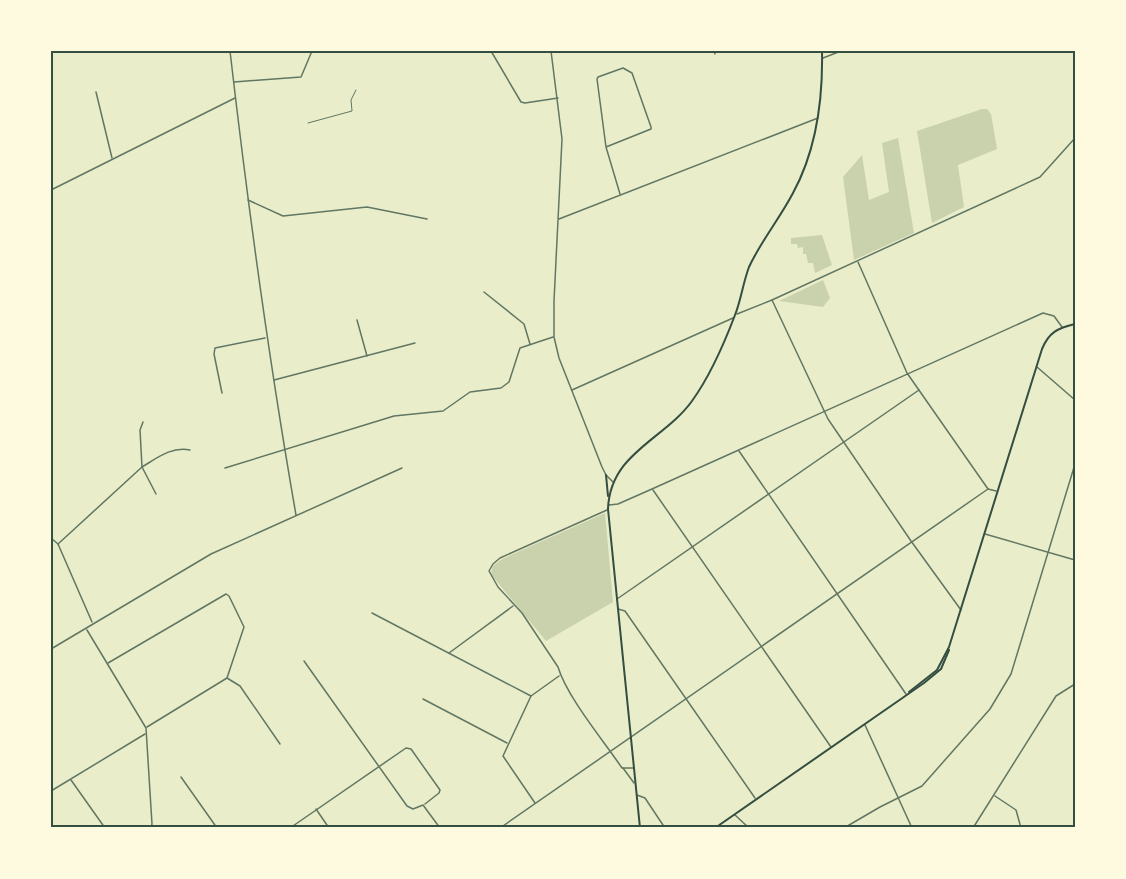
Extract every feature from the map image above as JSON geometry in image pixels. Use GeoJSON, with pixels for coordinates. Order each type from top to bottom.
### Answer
{"type":"FeatureCollection","features":[{"type":"Feature","properties":{"kind":"main road"},"geometry":{"type":"LineString","coordinates":[[640,828],[616,600],[609,498],[614,482],[630,458],[690,404],[700,389],[735,316],[753,259],[793,194],[813,146],[818,118],[822,51]]}},
{"type":"Feature","properties":{"kind":"main road"},"geometry":{"type":"LineString","coordinates":[[716,828],[924,682],[943,665],[1047,338],[1062,327],[1075,324]]}},
{"type":"Feature","properties":{"kind":"main road"},"geometry":{"type":"LineString","coordinates":[[606,475],[609,498]]}},
{"type":"Feature","properties":{"kind":"street"},"geometry":{"type":"LineString","coordinates":[[230,51],[272,381],[296,515]]}},
{"type":"Feature","properties":{"kind":"street"},"geometry":{"type":"LineString","coordinates":[[234,82],[302,76],[312,51]]}},
{"type":"Feature","properties":{"kind":"street"},"geometry":{"type":"LineString","coordinates":[[491,51],[521,102],[525,104],[558,98]]}},
{"type":"Feature","properties":{"kind":"street"},"geometry":{"type":"LineString","coordinates":[[551,51],[562,139],[554,337],[559,358],[606,475],[614,482]]}},
{"type":"Feature","properties":{"kind":"street"},"geometry":{"type":"LineString","coordinates":[[822,58],[841,51]]}},
{"type":"Feature","properties":{"kind":"street"},"geometry":{"type":"LineString","coordinates":[[606,147],[651,129],[632,73],[623,68],[598,77],[597,80],[606,147],[620,195]]}},
{"type":"Feature","properties":{"kind":"street"},"geometry":{"type":"LineString","coordinates":[[96,92],[112,159]]}},
{"type":"Feature","properties":{"kind":"street"},"geometry":{"type":"LineString","coordinates":[[51,190],[236,98]]}},
{"type":"Feature","properties":{"kind":"street"},"geometry":{"type":"LineString","coordinates":[[559,219],[818,118]]}},
{"type":"Feature","properties":{"kind":"street"},"geometry":{"type":"LineString","coordinates":[[572,390],[1040,177],[1075,138]]}},
{"type":"Feature","properties":{"kind":"street"},"geometry":{"type":"LineString","coordinates":[[248,200],[283,216],[367,207],[427,219]]}},
{"type":"Feature","properties":{"kind":"street"},"geometry":{"type":"LineString","coordinates":[[857,261],[907,373],[988,489],[997,492]]}},
{"type":"Feature","properties":{"kind":"street"},"geometry":{"type":"LineString","coordinates":[[484,292],[524,324],[531,345]]}},
{"type":"Feature","properties":{"kind":"street"},"geometry":{"type":"LineString","coordinates":[[772,300],[825,411],[843,442],[962,610]]}},
{"type":"Feature","properties":{"kind":"street"},"geometry":{"type":"LineString","coordinates":[[608,505],[618,504],[652,489],[1043,313],[1054,316],[1062,327]]}},
{"type":"Feature","properties":{"kind":"street"},"geometry":{"type":"LineString","coordinates":[[357,320],[367,356]]}},
{"type":"Feature","properties":{"kind":"street"},"geometry":{"type":"LineString","coordinates":[[225,468],[394,416],[443,411],[470,392],[501,388],[508,382],[520,348],[554,337]]}},
{"type":"Feature","properties":{"kind":"street"},"geometry":{"type":"LineString","coordinates":[[222,393],[214,354],[215,348],[266,338]]}},
{"type":"Feature","properties":{"kind":"street"},"geometry":{"type":"LineString","coordinates":[[272,381],[415,343]]}},
{"type":"Feature","properties":{"kind":"street"},"geometry":{"type":"LineString","coordinates":[[1036,367],[1075,400]]}},
{"type":"Feature","properties":{"kind":"street"},"geometry":{"type":"LineString","coordinates":[[616,600],[919,390]]}},
{"type":"Feature","properties":{"kind":"street"},"geometry":{"type":"LineString","coordinates":[[143,422],[140,430],[142,467],[156,494]]}},
{"type":"Feature","properties":{"kind":"street"},"geometry":{"type":"LineString","coordinates":[[58,543],[142,467],[170,451],[190,450]]}},
{"type":"Feature","properties":{"kind":"street"},"geometry":{"type":"LineString","coordinates":[[738,451],[908,693]]}},
{"type":"Feature","properties":{"kind":"street"},"geometry":{"type":"LineString","coordinates":[[844,828],[930,780],[995,701],[1011,674],[1075,464]]}},
{"type":"Feature","properties":{"kind":"street"},"geometry":{"type":"LineString","coordinates":[[51,649],[211,554],[402,468]]}},
{"type":"Feature","properties":{"kind":"street"},"geometry":{"type":"LineString","coordinates":[[652,489],[831,747]]}},
{"type":"Feature","properties":{"kind":"street"},"geometry":{"type":"LineString","coordinates":[[500,828],[988,489]]}},
{"type":"Feature","properties":{"kind":"street"},"geometry":{"type":"LineString","coordinates":[[608,509],[500,558],[493,564],[489,574],[522,613],[610,751],[635,784]]}},
{"type":"Feature","properties":{"kind":"street"},"geometry":{"type":"LineString","coordinates":[[984,534],[1075,561]]}},
{"type":"Feature","properties":{"kind":"street"},"geometry":{"type":"LineString","coordinates":[[51,538],[58,543],[93,623]]}},
{"type":"Feature","properties":{"kind":"street"},"geometry":{"type":"LineString","coordinates":[[108,663],[223,594],[228,595],[244,627],[227,678],[146,728]]}},
{"type":"Feature","properties":{"kind":"street"},"geometry":{"type":"LineString","coordinates":[[448,653],[513,605]]}},
{"type":"Feature","properties":{"kind":"street"},"geometry":{"type":"LineString","coordinates":[[617,609],[625,611],[756,799]]}},
{"type":"Feature","properties":{"kind":"street"},"geometry":{"type":"LineString","coordinates":[[372,613],[531,696]]}},
{"type":"Feature","properties":{"kind":"street"},"geometry":{"type":"LineString","coordinates":[[86,629],[146,728],[151,828]]}},
{"type":"Feature","properties":{"kind":"street"},"geometry":{"type":"LineString","coordinates":[[290,828],[316,809],[380,765],[406,748],[411,749],[440,789],[439,793],[423,805],[413,809],[407,806],[380,765],[304,661]]}},
{"type":"Feature","properties":{"kind":"street"},"geometry":{"type":"LineString","coordinates":[[536,803],[503,758],[531,696],[560,675]]}},
{"type":"Feature","properties":{"kind":"street"},"geometry":{"type":"LineString","coordinates":[[227,678],[240,686],[280,744]]}},
{"type":"Feature","properties":{"kind":"street"},"geometry":{"type":"LineString","coordinates":[[973,828],[1056,696],[1075,684]]}},
{"type":"Feature","properties":{"kind":"street"},"geometry":{"type":"LineString","coordinates":[[423,699],[508,743]]}},
{"type":"Feature","properties":{"kind":"street"},"geometry":{"type":"LineString","coordinates":[[864,724],[912,828]]}},
{"type":"Feature","properties":{"kind":"street"},"geometry":{"type":"LineString","coordinates":[[51,791],[146,734]]}},
{"type":"Feature","properties":{"kind":"street"},"geometry":{"type":"LineString","coordinates":[[622,768],[633,768]]}},
{"type":"Feature","properties":{"kind":"street"},"geometry":{"type":"LineString","coordinates":[[181,777],[217,828]]}},
{"type":"Feature","properties":{"kind":"street"},"geometry":{"type":"LineString","coordinates":[[70,779],[105,828]]}},
{"type":"Feature","properties":{"kind":"street"},"geometry":{"type":"LineString","coordinates":[[636,795],[645,798],[664,828]]}},
{"type":"Feature","properties":{"kind":"street"},"geometry":{"type":"LineString","coordinates":[[994,795],[1016,810],[1021,828]]}},
{"type":"Feature","properties":{"kind":"street"},"geometry":{"type":"LineString","coordinates":[[423,805],[440,828]]}},
{"type":"Feature","properties":{"kind":"street"},"geometry":{"type":"LineString","coordinates":[[316,809],[329,828]]}},
{"type":"Feature","properties":{"kind":"street"},"geometry":{"type":"LineString","coordinates":[[735,815],[749,828]]}},
{"type":"Feature","properties":{"kind":"lane"},"geometry":{"type":"LineString","coordinates":[[308,123],[351,111],[351,100],[356,90]]}},
{"type":"Feature","properties":{"kind":"green space"},"geometry":{"type":"Polygon","coordinates":[[[987,109],[991,114],[997,149],[958,165],[964,207],[932,223],[917,131],[987,109]]]}},
{"type":"Feature","properties":{"kind":"green space"},"geometry":{"type":"Polygon","coordinates":[[[898,138],[914,233],[854,260],[843,177],[862,155],[869,200],[889,192],[882,143],[898,138]]]}},
{"type":"Feature","properties":{"kind":"green space"},"geometry":{"type":"Polygon","coordinates":[[[822,235],[832,265],[815,273],[813,263],[808,263],[806,254],[803,254],[803,247],[798,248],[797,244],[791,244],[791,238],[822,235]]]}},
{"type":"Feature","properties":{"kind":"green space"},"geometry":{"type":"Polygon","coordinates":[[[823,280],[830,298],[823,307],[779,301],[823,280]]]}},
{"type":"Feature","properties":{"kind":"green space"},"geometry":{"type":"Polygon","coordinates":[[[605,513],[613,602],[546,641],[493,577],[491,573],[493,566],[502,559],[605,513]]]}}]}
